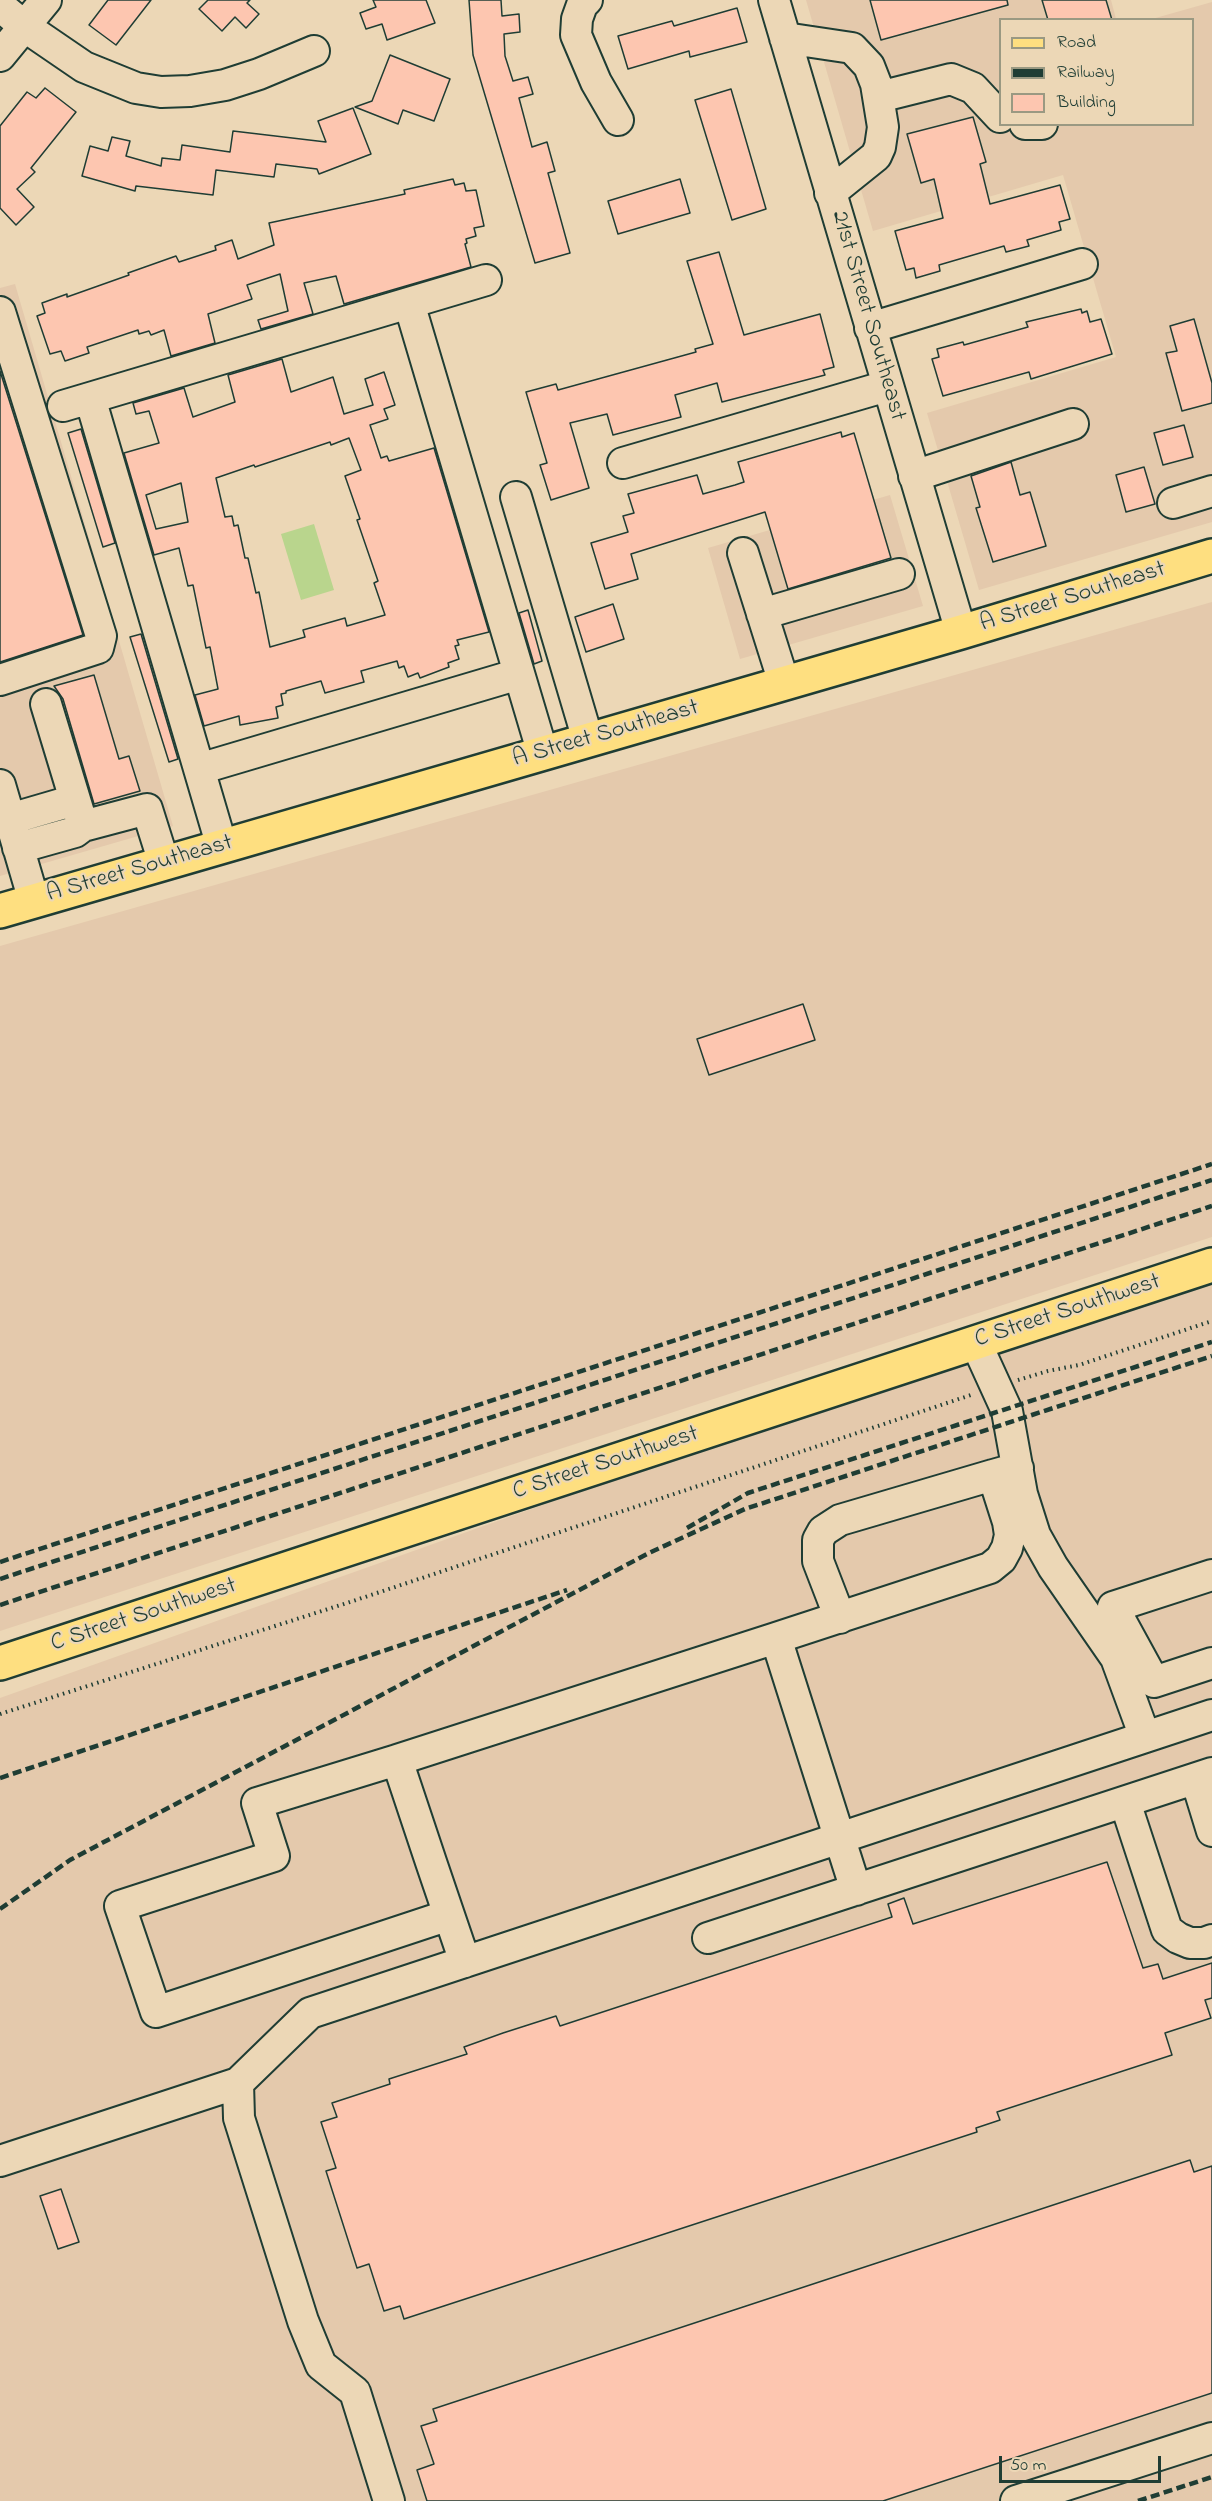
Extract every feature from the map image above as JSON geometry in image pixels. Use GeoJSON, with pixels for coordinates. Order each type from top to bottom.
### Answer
{"type":"FeatureCollection","features":[{"type":"Feature","properties":{"kind":"main road","name":"A Street Southeast"},"geometry":{"type":"LineString","coordinates":[[0,911],[784,684],[1212,556]]}},
{"type":"Feature","properties":{"kind":"main road","name":"C Street Southwest"},"geometry":{"type":"LineString","coordinates":[[0,1663],[1212,1265]]}},
{"type":"Feature","properties":{"kind":"street"},"geometry":{"type":"LineString","coordinates":[[0,56],[46,0]]}},
{"type":"Feature","properties":{"kind":"street"},"geometry":{"type":"LineString","coordinates":[[587,0],[582,5],[577,19],[576,35],[596,82],[618,120]]}},
{"type":"Feature","properties":{"kind":"street","name":"21st Street Southeast"},"geometry":{"type":"LineString","coordinates":[[774,0],[961,632]]}},
{"type":"Feature","properties":{"kind":"street"},"geometry":{"type":"LineString","coordinates":[[0,6],[24,26],[84,67],[136,88],[161,92],[190,91],[225,85],[259,74],[314,51]]}},
{"type":"Feature","properties":{"kind":"street"},"geometry":{"type":"LineString","coordinates":[[785,38],[852,48],[869,66],[879,97],[883,127],[876,156],[830,193]]}},
{"type":"Feature","properties":{"kind":"street"},"geometry":{"type":"LineString","coordinates":[[879,97],[951,79],[973,88],[999,116]]}},
{"type":"Feature","properties":{"kind":"street"},"geometry":{"type":"LineString","coordinates":[[870,327],[1082,264]]}},
{"type":"Feature","properties":{"kind":"street"},"geometry":{"type":"LineString","coordinates":[[222,847],[200,769],[76,402],[486,280]]}},
{"type":"Feature","properties":{"kind":"street"},"geometry":{"type":"LineString","coordinates":[[409,303],[543,754]]}},
{"type":"Feature","properties":{"kind":"street"},"geometry":{"type":"LineString","coordinates":[[0,312],[101,636],[98,648],[0,680]]}},
{"type":"Feature","properties":{"kind":"street"},"geometry":{"type":"LineString","coordinates":[[623,463],[887,386]]}},
{"type":"Feature","properties":{"kind":"street"},"geometry":{"type":"LineString","coordinates":[[914,476],[1073,424]]}},
{"type":"Feature","properties":{"kind":"street"},"geometry":{"type":"LineString","coordinates":[[1173,503],[1212,491]]}},
{"type":"Feature","properties":{"kind":"street"},"geometry":{"type":"LineString","coordinates":[[516,497],[588,740]]}},
{"type":"Feature","properties":{"kind":"street"},"geometry":{"type":"LineString","coordinates":[[743,554],[784,684]]}},
{"type":"Feature","properties":{"kind":"street"},"geometry":{"type":"LineString","coordinates":[[762,614],[899,574]]}},
{"type":"Feature","properties":{"kind":"street"},"geometry":{"type":"LineString","coordinates":[[200,769],[519,674]]}},
{"type":"Feature","properties":{"kind":"street"},"geometry":{"type":"LineString","coordinates":[[18,848],[75,832],[79,813],[46,704]]}},
{"type":"Feature","properties":{"kind":"street"},"geometry":{"type":"LineString","coordinates":[[0,785],[34,901]]}},
{"type":"Feature","properties":{"kind":"street"},"geometry":{"type":"LineString","coordinates":[[10,819],[147,809],[164,864]]}},
{"type":"Feature","properties":{"kind":"street"},"geometry":{"type":"LineString","coordinates":[[449,1915],[156,2012],[120,1906],[274,1856],[257,1803],[978,1574],[990,1568],[1007,1548],[1010,1535],[1005,1472],[1007,1411],[976,1343]]}},
{"type":"Feature","properties":{"kind":"street"},"geometry":{"type":"LineString","coordinates":[[840,1618],[818,1560],[818,1540],[823,1531],[840,1520],[1005,1472]]}},
{"type":"Feature","properties":{"kind":"street"},"geometry":{"type":"LineString","coordinates":[[1005,1472],[1022,1494],[1035,1535],[1053,1567],[1116,1658],[1145,1737]]}},
{"type":"Feature","properties":{"kind":"street"},"geometry":{"type":"LineString","coordinates":[[1212,1575],[1113,1607],[1154,1682],[1212,1663]]}},
{"type":"Feature","properties":{"kind":"street"},"geometry":{"type":"LineString","coordinates":[[776,1638],[856,1890]]}},
{"type":"Feature","properties":{"kind":"street"},"geometry":{"type":"LineString","coordinates":[[0,2161],[238,2083],[310,2013],[1212,1715]]}},
{"type":"Feature","properties":{"kind":"street"},"geometry":{"type":"LineString","coordinates":[[397,1760],[465,1962]]}},
{"type":"Feature","properties":{"kind":"street"},"geometry":{"type":"LineString","coordinates":[[708,1938],[1204,1776],[1212,1830]]}},
{"type":"Feature","properties":{"kind":"street"},"geometry":{"type":"LineString","coordinates":[[1125,1802],[1167,1930],[1190,1943],[1204,1943],[1212,1940]]}},
{"type":"Feature","properties":{"kind":"street"},"geometry":{"type":"LineString","coordinates":[[238,2083],[239,2118],[303,2320],[321,2365],[355,2392],[389,2501]]}},
{"type":"Feature","properties":{"kind":"street"},"geometry":{"type":"LineString","coordinates":[[1016,2501],[1212,2438]]}},
{"type":"Feature","properties":{"kind":"path"},"geometry":{"type":"LineString","coordinates":[[1031,1376],[1079,1365],[1212,1322]]}},
{"type":"Feature","properties":{"kind":"path"},"geometry":{"type":"LineString","coordinates":[[0,1714],[361,1598],[955,1401]]}},
{"type":"Feature","properties":{"kind":"shaded area"},"geometry":{"type":"Polygon","coordinates":[[[806,0],[1111,0],[1116,18],[999,18],[999,126],[1194,126],[1194,18],[1156,18],[1212,2],[1212,522],[979,590],[927,413],[1116,357],[1063,175],[873,231],[806,0]]]}},
{"type":"Feature","properties":{"kind":"shaded area"},"geometry":{"type":"Polygon","coordinates":[[[15,284],[173,826],[0,876],[0,288],[15,284]]]}},
{"type":"Feature","properties":{"kind":"shaded area"},"geometry":{"type":"Polygon","coordinates":[[[890,495],[923,606],[740,659],[708,548],[890,495]]]}},
{"type":"Feature","properties":{"kind":"shaded area"},"geometry":{"type":"Polygon","coordinates":[[[1212,602],[1212,1237],[0,1631],[0,946],[1212,602]]]}},
{"type":"Feature","properties":{"kind":"shaded area"},"geometry":{"type":"Polygon","coordinates":[[[1212,1267],[1212,2501],[0,2501],[0,1698],[1212,1267]]]}},
{"type":"Feature","properties":{"kind":"green space"},"geometry":{"type":"Polygon","coordinates":[[[314,524],[334,590],[301,600],[281,534],[314,524]]]}},
{"type":"Feature","properties":{"kind":"building"},"geometry":{"type":"Polygon","coordinates":[[[108,0],[151,0],[116,45],[89,25],[108,0]]]}},
{"type":"Feature","properties":{"kind":"building"},"geometry":{"type":"Polygon","coordinates":[[[208,0],[250,0],[247,3],[259,14],[246,28],[235,17],[222,31],[199,9],[208,0]]]}},
{"type":"Feature","properties":{"kind":"building"},"geometry":{"type":"Polygon","coordinates":[[[373,0],[426,0],[435,23],[387,40],[382,24],[366,29],[360,13],[376,7],[373,0]]]}},
{"type":"Feature","properties":{"kind":"building"},"geometry":{"type":"Polygon","coordinates":[[[469,0],[501,0],[502,16],[519,14],[520,32],[504,34],[505,56],[513,81],[528,77],[533,94],[519,98],[532,147],[547,142],[555,171],[548,173],[570,253],[535,263],[473,55],[469,0]]]}},
{"type":"Feature","properties":{"kind":"building"},"geometry":{"type":"Polygon","coordinates":[[[870,0],[1007,0],[1008,5],[881,40],[870,0]]]}},
{"type":"Feature","properties":{"kind":"building"},"geometry":{"type":"Polygon","coordinates":[[[1042,0],[1106,0],[1111,18],[1047,18],[1042,0]]]}},
{"type":"Feature","properties":{"kind":"building"},"geometry":{"type":"Polygon","coordinates":[[[737,8],[747,42],[690,57],[689,51],[628,69],[618,36],[672,21],[674,26],[737,8]]]}},
{"type":"Feature","properties":{"kind":"building"},"geometry":{"type":"Polygon","coordinates":[[[390,55],[450,79],[434,121],[403,110],[398,124],[355,107],[372,101],[390,55]]]}},
{"type":"Feature","properties":{"kind":"building"},"geometry":{"type":"Polygon","coordinates":[[[45,88],[76,112],[31,168],[35,172],[17,189],[34,207],[16,225],[0,208],[0,126],[27,92],[36,98],[45,88]]]}},
{"type":"Feature","properties":{"kind":"building"},"geometry":{"type":"Polygon","coordinates":[[[731,89],[766,209],[732,220],[695,100],[731,89]]]}},
{"type":"Feature","properties":{"kind":"building"},"geometry":{"type":"Polygon","coordinates":[[[353,108],[371,154],[319,174],[317,169],[276,164],[274,177],[216,170],[213,195],[136,186],[135,191],[82,176],[90,146],[108,151],[112,137],[130,141],[126,156],[161,166],[162,158],[180,160],[182,145],[230,152],[233,131],[326,142],[318,121],[353,108]]]}},
{"type":"Feature","properties":{"kind":"building"},"geometry":{"type":"Polygon","coordinates":[[[973,117],[986,162],[980,164],[990,204],[1060,185],[1070,219],[1059,222],[1061,230],[1027,240],[1029,246],[1006,252],[1004,246],[939,265],[940,271],[916,278],[914,268],[906,270],[895,231],[943,218],[934,179],[921,183],[907,134],[973,117]]]}},
{"type":"Feature","properties":{"kind":"building"},"geometry":{"type":"Polygon","coordinates":[[[453,179],[455,185],[464,183],[466,191],[476,190],[484,226],[474,228],[476,236],[466,239],[465,244],[471,267],[344,304],[336,276],[304,283],[313,314],[261,329],[258,320],[288,311],[280,274],[247,285],[252,299],[208,314],[215,343],[171,356],[164,330],[151,335],[149,331],[139,334],[138,330],[87,347],[89,353],[65,361],[61,351],[50,354],[37,316],[45,313],[42,303],[67,294],[67,297],[176,256],[179,262],[216,250],[215,246],[232,240],[238,259],[274,245],[269,223],[405,194],[404,190],[453,179]]]}},
{"type":"Feature","properties":{"kind":"building"},"geometry":{"type":"Polygon","coordinates":[[[680,179],[690,213],[618,234],[608,201],[680,179]]]}},
{"type":"Feature","properties":{"kind":"building"},"geometry":{"type":"Polygon","coordinates":[[[719,252],[744,335],[820,314],[834,367],[823,370],[825,375],[722,402],[717,383],[675,395],[681,417],[613,435],[607,414],[570,423],[589,488],[551,500],[540,465],[547,463],[526,392],[556,384],[558,390],[696,352],[695,349],[713,344],[687,261],[719,252]]]}},
{"type":"Feature","properties":{"kind":"building"},"geometry":{"type":"Polygon","coordinates":[[[1081,309],[1082,313],[1087,311],[1090,322],[1101,319],[1112,354],[1031,379],[1029,372],[943,396],[932,359],[939,357],[937,349],[963,342],[964,345],[1028,327],[1026,322],[1081,309]]]}},
{"type":"Feature","properties":{"kind":"building"},"geometry":{"type":"Polygon","coordinates":[[[1194,319],[1212,383],[1212,403],[1182,411],[1166,353],[1177,351],[1170,326],[1194,319]]]}},
{"type":"Feature","properties":{"kind":"building"},"geometry":{"type":"Polygon","coordinates":[[[282,359],[291,392],[333,377],[344,414],[373,405],[365,379],[384,372],[395,405],[384,409],[388,419],[370,425],[381,458],[387,456],[389,461],[434,448],[489,632],[457,640],[459,645],[455,646],[459,659],[448,663],[449,667],[420,678],[418,673],[408,677],[404,666],[399,668],[397,661],[361,671],[364,682],[325,693],[321,681],[286,691],[281,694],[283,705],[276,707],[278,718],[240,725],[239,716],[204,726],[195,695],[218,689],[210,647],[206,648],[193,585],[188,586],[179,548],[154,555],[124,453],[159,443],[149,411],[136,414],[133,403],[184,388],[193,417],[235,402],[228,375],[282,359]],[[349,438],[216,478],[225,517],[232,516],[234,526],[238,525],[245,558],[248,558],[256,593],[259,592],[270,647],[305,637],[303,630],[345,618],[347,626],[385,615],[374,583],[378,581],[345,476],[361,470],[349,438]],[[181,483],[146,495],[156,529],[188,522],[181,483]]]}},
{"type":"Feature","properties":{"kind":"building"},"geometry":{"type":"Polygon","coordinates":[[[0,371],[83,635],[0,662],[0,371]]]}},
{"type":"Feature","properties":{"kind":"building"},"geometry":{"type":"Polygon","coordinates":[[[1184,425],[1193,457],[1163,465],[1154,433],[1184,425]]]}},
{"type":"Feature","properties":{"kind":"building"},"geometry":{"type":"Polygon","coordinates":[[[81,429],[115,543],[103,547],[68,433],[81,429]]]}},
{"type":"Feature","properties":{"kind":"building"},"geometry":{"type":"Polygon","coordinates":[[[841,432],[842,437],[854,433],[891,558],[788,589],[765,512],[631,554],[638,579],[605,589],[591,543],[628,532],[623,516],[634,513],[628,494],[697,475],[703,494],[735,485],[744,482],[738,462],[841,432]]]}},
{"type":"Feature","properties":{"kind":"building"},"geometry":{"type":"Polygon","coordinates":[[[1011,462],[1020,495],[1030,492],[1046,546],[993,562],[976,508],[980,507],[971,476],[1011,462]]]}},
{"type":"Feature","properties":{"kind":"building"},"geometry":{"type":"Polygon","coordinates":[[[1144,467],[1155,504],[1126,512],[1116,475],[1144,467]]]}},
{"type":"Feature","properties":{"kind":"building"},"geometry":{"type":"Polygon","coordinates":[[[613,604],[624,639],[586,652],[575,617],[613,604]]]}},
{"type":"Feature","properties":{"kind":"building"},"geometry":{"type":"Polygon","coordinates":[[[528,610],[542,661],[534,664],[519,613],[528,610]]]}},
{"type":"Feature","properties":{"kind":"building"},"geometry":{"type":"Polygon","coordinates":[[[141,634],[178,759],[169,762],[130,637],[141,634]]]}},
{"type":"Feature","properties":{"kind":"building"},"geometry":{"type":"Polygon","coordinates":[[[94,675],[119,759],[129,756],[140,791],[94,804],[63,699],[54,686],[94,675]]]}},
{"type":"Feature","properties":{"kind":"building"},"geometry":{"type":"Polygon","coordinates":[[[803,1004],[815,1040],[709,1075],[697,1039],[803,1004]]]}},
{"type":"Feature","properties":{"kind":"building"},"geometry":{"type":"Polygon","coordinates":[[[1107,1862],[1143,1968],[1158,1964],[1163,1979],[1212,1963],[1212,1998],[1205,2000],[1211,2018],[1165,2033],[1172,2055],[997,2112],[1000,2120],[976,2128],[977,2132],[404,2319],[400,2306],[384,2311],[369,2264],[357,2268],[326,2171],[336,2168],[321,2122],[337,2117],[332,2103],[390,2084],[389,2079],[467,2054],[464,2047],[503,2033],[556,2016],[560,2026],[892,1917],[888,1904],[904,1898],[913,1924],[1107,1862]]]}},
{"type":"Feature","properties":{"kind":"building"},"geometry":{"type":"Polygon","coordinates":[[[1190,2160],[1194,2172],[1212,2166],[1212,2393],[883,2501],[427,2501],[417,2470],[434,2464],[421,2426],[437,2421],[433,2409],[1190,2160]]]}},
{"type":"Feature","properties":{"kind":"building"},"geometry":{"type":"Polygon","coordinates":[[[61,2189],[79,2242],[58,2249],[40,2196],[61,2189]]]}},
{"type":"Feature","properties":{"kind":"railway"},"geometry":{"type":"LineString","coordinates":[[0,1562],[1212,1164]]}},
{"type":"Feature","properties":{"kind":"railway"},"geometry":{"type":"LineString","coordinates":[[0,1579],[1212,1180]]}},
{"type":"Feature","properties":{"kind":"railway"},"geometry":{"type":"LineString","coordinates":[[0,1605],[1212,1206]]}},
{"type":"Feature","properties":{"kind":"railway"},"geometry":{"type":"LineString","coordinates":[[687,1528],[748,1493],[1212,1342]]}},
{"type":"Feature","properties":{"kind":"railway"},"geometry":{"type":"LineString","coordinates":[[0,1909],[70,1860],[649,1553],[745,1509],[1212,1356]]}},
{"type":"Feature","properties":{"kind":"railway"},"geometry":{"type":"LineString","coordinates":[[0,1778],[567,1590]]}},
{"type":"Feature","properties":{"kind":"railway"},"geometry":{"type":"LineString","coordinates":[[1138,2501],[1212,2477]]}}]}
